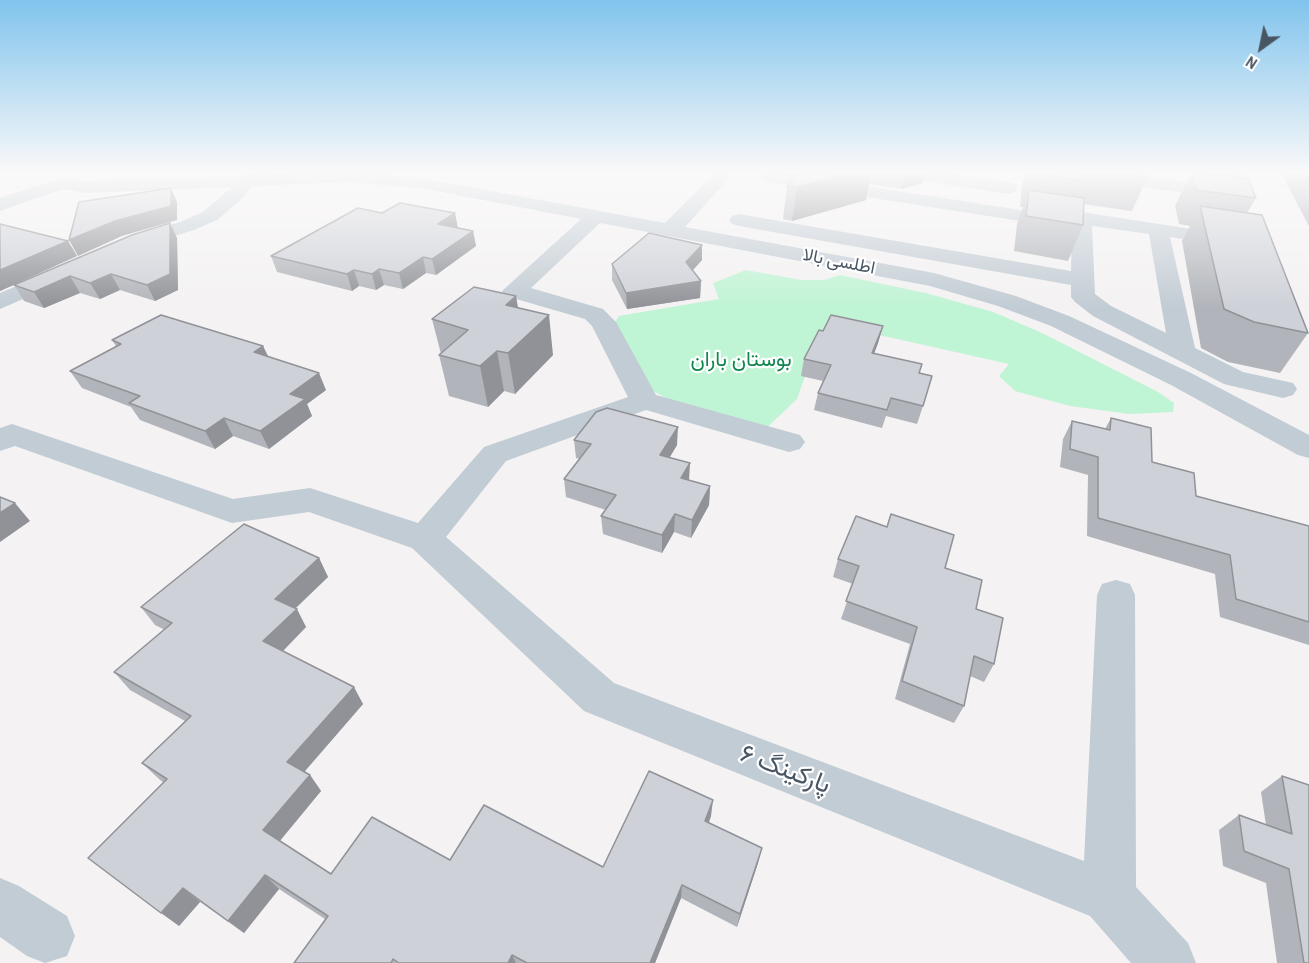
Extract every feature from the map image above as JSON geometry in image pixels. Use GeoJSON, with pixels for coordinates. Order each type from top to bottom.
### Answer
{"type":"FeatureCollection","features":[{"type":"Feature","properties":{"kind":"street"},"geometry":{"type":"LineString","coordinates":[[114,251],[206,218]]}},
{"type":"Feature","properties":{"kind":"street"},"geometry":{"type":"LineString","coordinates":[[594,218],[514,291],[594,314],[603,322],[645,401]]}},
{"type":"Feature","properties":{"kind":"street","name":"اطلسی بالا"},"geometry":{"type":"LineString","coordinates":[[606,218],[934,280],[1007,301],[1060,321],[1171,375],[1309,448]]}},
{"type":"Feature","properties":{"kind":"street"},"geometry":{"type":"LineString","coordinates":[[670,230],[682,218]]}},
{"type":"Feature","properties":{"kind":"street"},"geometry":{"type":"LineString","coordinates":[[1036,218],[1082,225]]}},
{"type":"Feature","properties":{"kind":"street"},"geometry":{"type":"LineString","coordinates":[[1244,242],[1082,218],[1083,297],[1102,311],[1234,378],[1283,389]]}},
{"type":"Feature","properties":{"kind":"street"},"geometry":{"type":"LineString","coordinates":[[719,239],[735,220],[1083,280]]}},
{"type":"Feature","properties":{"kind":"street"},"geometry":{"type":"LineString","coordinates":[[1158,229],[1182,351]]}},
{"type":"Feature","properties":{"kind":"street"},"geometry":{"type":"LineString","coordinates":[[0,302],[76,267]]}},
{"type":"Feature","properties":{"kind":"street"},"geometry":{"type":"LineString","coordinates":[[1007,301],[1046,273]]}},
{"type":"Feature","properties":{"kind":"street"},"geometry":{"type":"LineString","coordinates":[[0,441],[12,434],[232,511],[310,500],[425,539],[495,454],[645,401],[789,442]]}},
{"type":"Feature","properties":{"kind":"street","name":"پارکینگ ۶"},"geometry":{"type":"LineString","coordinates":[[425,539],[599,697],[1109,897],[1168,963]]}},
{"type":"Feature","properties":{"kind":"street"},"geometry":{"type":"LineString","coordinates":[[1109,897],[1116,595]]}},
{"type":"Feature","properties":{"kind":"street"},"geometry":{"type":"LineString","coordinates":[[0,905],[47,936]]}},
{"type":"Feature","properties":{"kind":"green space","name":"بوستان باران"},"geometry":{"type":"Polygon","coordinates":[[[746,270],[801,280],[824,280],[840,275],[926,293],[993,312],[1040,332],[1158,392],[1174,403],[1173,412],[1130,414],[1070,406],[1015,391],[999,376],[1009,364],[857,330],[813,353],[797,399],[759,435],[694,414],[641,384],[608,333],[619,316],[719,299],[713,283],[746,270]]]}},
{"type":"Feature","properties":{"kind":"building"},"geometry":{"type":"Polygon","coordinates":[[[75,218],[126,218],[115,221],[69,240],[75,218]]]}},
{"type":"Feature","properties":{"kind":"building"},"geometry":{"type":"Polygon","coordinates":[[[340,218],[447,218],[438,224],[473,231],[432,259],[423,257],[399,273],[379,269],[372,274],[354,270],[347,274],[271,256],[340,218]]]}},
{"type":"Feature","properties":{"kind":"building"},"geometry":{"type":"Polygon","coordinates":[[[1038,218],[1083,218],[1083,225],[1038,218]]]}},
{"type":"Feature","properties":{"kind":"building"},"geometry":{"type":"Polygon","coordinates":[[[1203,218],[1263,218],[1308,333],[1254,322],[1224,309],[1203,218]]]}},
{"type":"Feature","properties":{"kind":"building"},"geometry":{"type":"Polygon","coordinates":[[[170,223],[170,274],[147,285],[111,274],[90,283],[70,276],[34,292],[14,285],[132,235],[170,223]]]}},
{"type":"Feature","properties":{"kind":"building"},"geometry":{"type":"Polygon","coordinates":[[[0,224],[68,241],[0,270],[0,224]]]}},
{"type":"Feature","properties":{"kind":"building"},"geometry":{"type":"Polygon","coordinates":[[[649,233],[702,245],[686,262],[701,281],[626,293],[612,264],[649,233]]]}},
{"type":"Feature","properties":{"kind":"building"},"geometry":{"type":"Polygon","coordinates":[[[474,287],[516,296],[506,305],[549,315],[508,353],[497,351],[480,366],[439,355],[468,330],[432,319],[474,287]]]}},
{"type":"Feature","properties":{"kind":"building"},"geometry":{"type":"Polygon","coordinates":[[[161,315],[263,346],[254,352],[319,373],[290,394],[305,399],[260,431],[224,418],[205,431],[129,403],[140,396],[70,371],[121,344],[112,340],[161,315]]]}},
{"type":"Feature","properties":{"kind":"building"},"geometry":{"type":"Polygon","coordinates":[[[831,315],[883,326],[872,353],[922,364],[919,373],[932,376],[923,406],[891,398],[887,410],[818,393],[831,365],[804,359],[819,330],[823,331],[831,315]]]}},
{"type":"Feature","properties":{"kind":"building"},"geometry":{"type":"Polygon","coordinates":[[[607,408],[678,427],[660,455],[690,463],[681,478],[710,486],[692,520],[675,514],[662,535],[601,516],[616,495],[564,479],[591,444],[574,440],[596,412],[607,408]]]}},
{"type":"Feature","properties":{"kind":"building"},"geometry":{"type":"Polygon","coordinates":[[[1111,418],[1151,428],[1152,462],[1194,473],[1196,496],[1309,526],[1309,622],[1236,599],[1230,555],[1098,518],[1098,457],[1070,449],[1072,421],[1110,430],[1111,418]]]}},
{"type":"Feature","properties":{"kind":"building"},"geometry":{"type":"Polygon","coordinates":[[[0,497],[15,503],[0,513],[0,497]]]}},
{"type":"Feature","properties":{"kind":"building"},"geometry":{"type":"Polygon","coordinates":[[[891,514],[954,535],[945,568],[982,580],[976,609],[1003,618],[994,664],[974,656],[964,706],[902,681],[917,627],[846,601],[859,566],[838,559],[856,516],[887,527],[891,514]]]}},
{"type":"Feature","properties":{"kind":"building"},"geometry":{"type":"Polygon","coordinates":[[[244,524],[319,558],[275,599],[297,609],[263,641],[354,687],[287,762],[310,775],[263,830],[331,874],[372,817],[450,860],[484,805],[603,867],[649,771],[713,800],[705,821],[762,848],[740,914],[682,885],[650,963],[527,963],[512,955],[508,963],[399,963],[393,959],[391,963],[294,963],[328,916],[265,875],[228,921],[183,888],[161,913],[88,858],[167,779],[142,763],[191,716],[114,672],[172,623],[141,607],[244,524]]]}},
{"type":"Feature","properties":{"kind":"building"},"geometry":{"type":"Polygon","coordinates":[[[1282,776],[1309,785],[1309,963],[1304,963],[1289,869],[1244,851],[1239,815],[1292,834],[1282,776]]]}}]}
